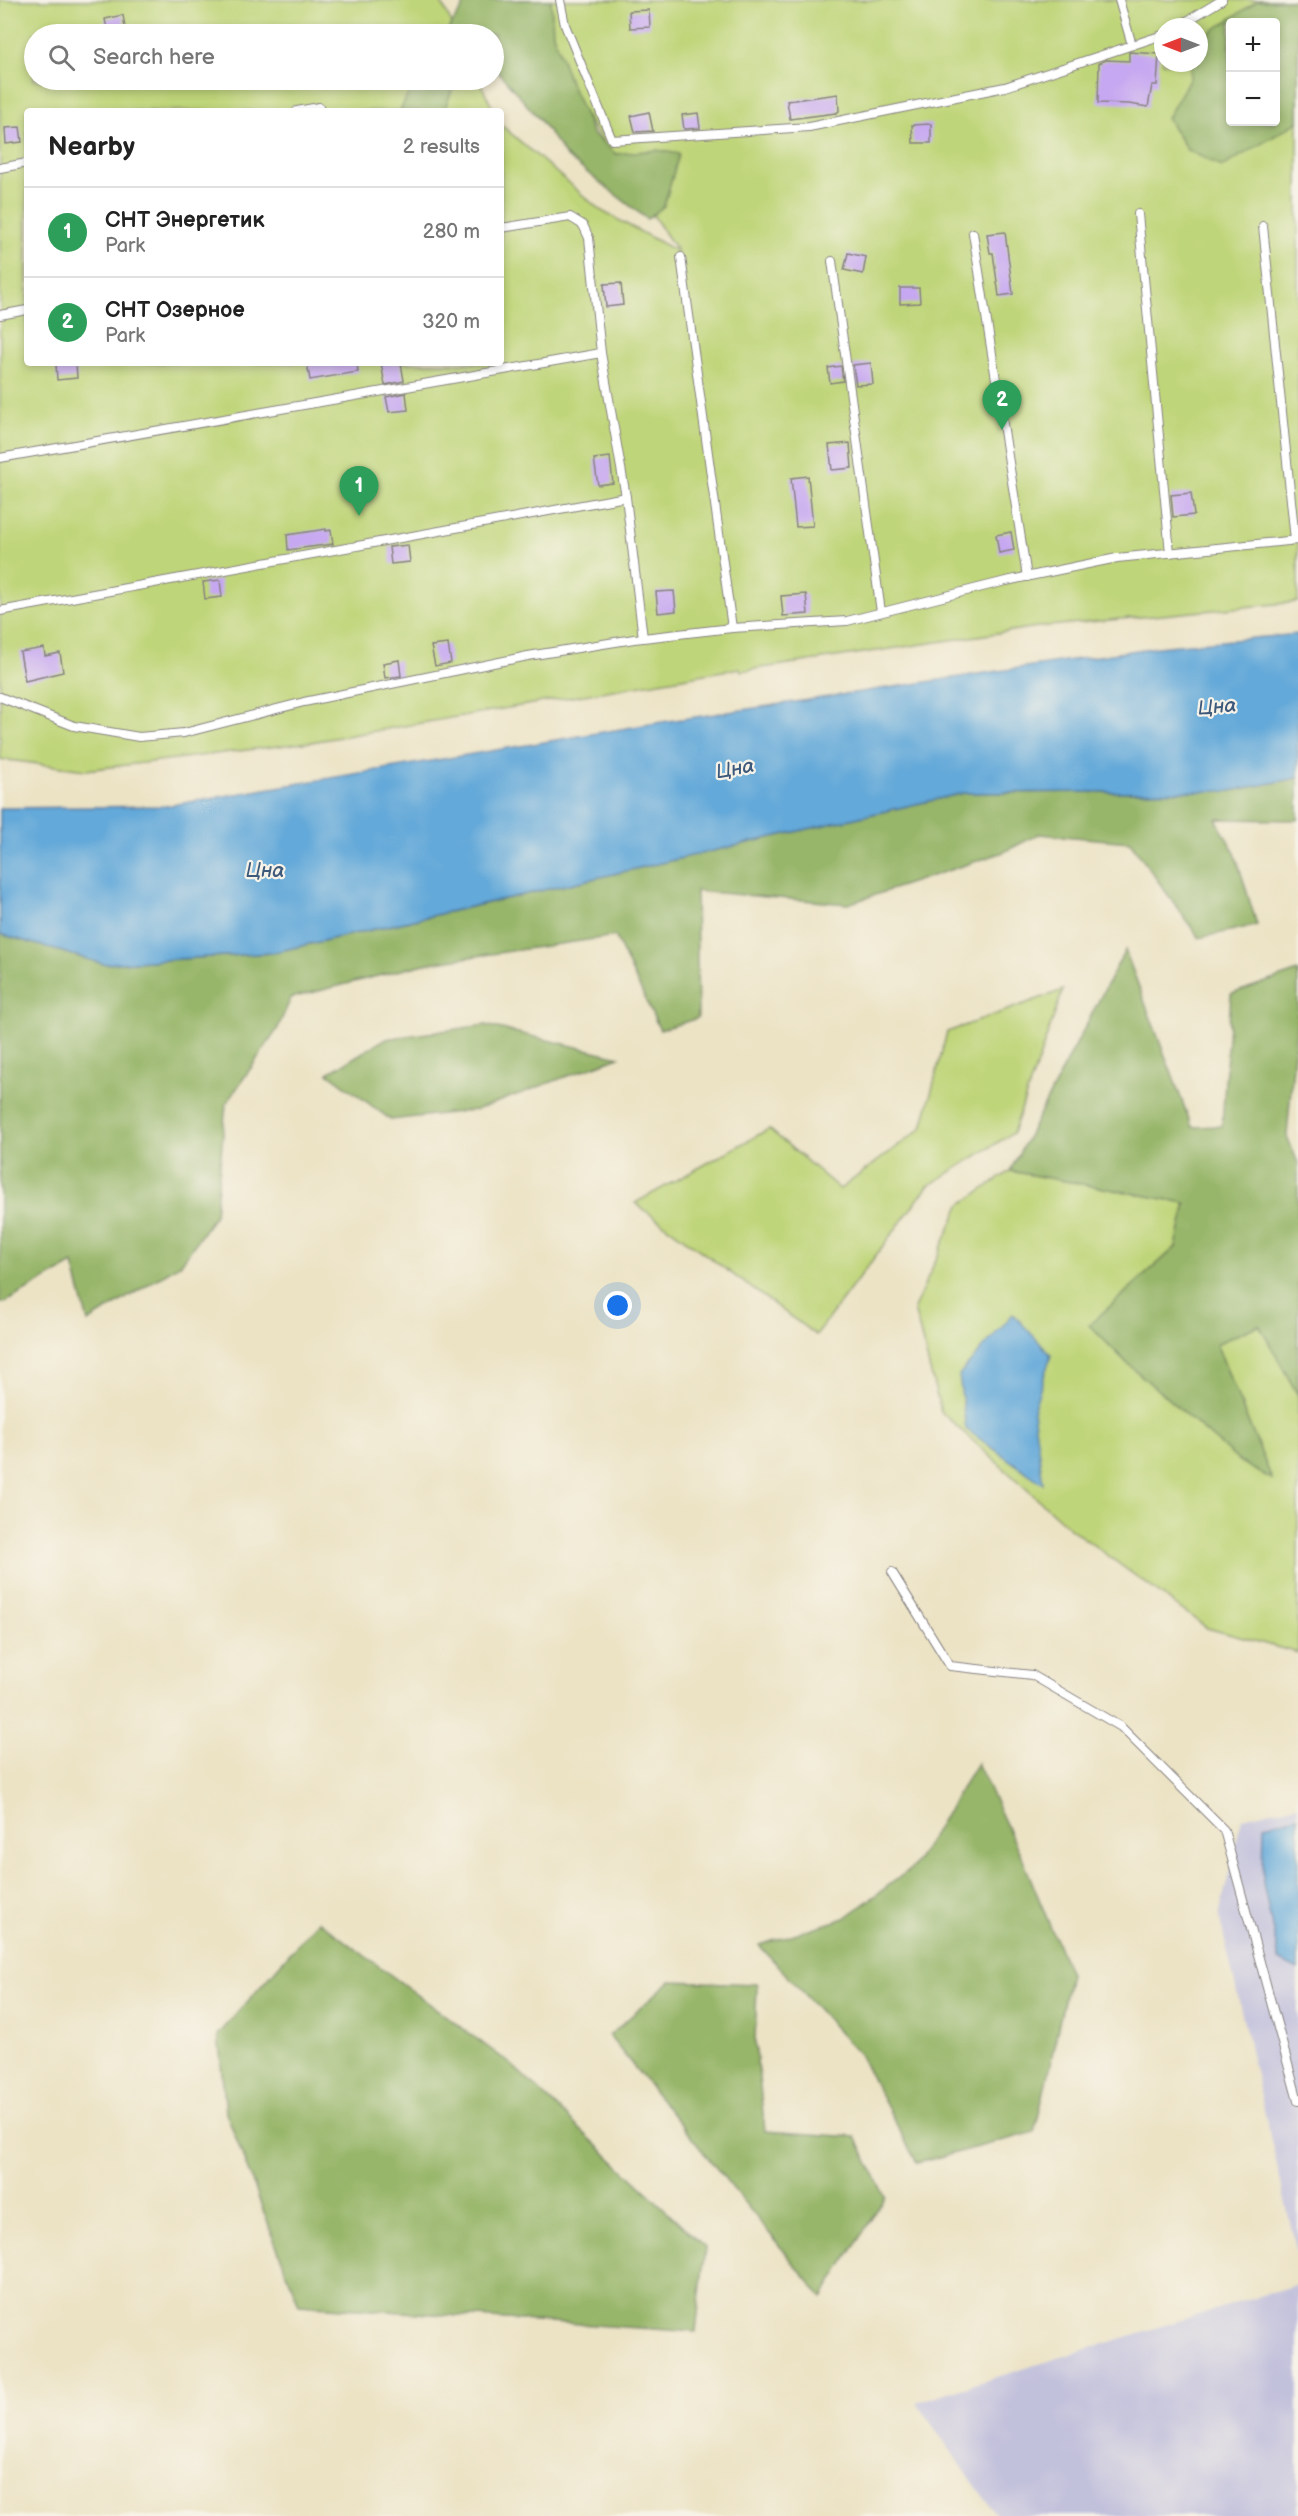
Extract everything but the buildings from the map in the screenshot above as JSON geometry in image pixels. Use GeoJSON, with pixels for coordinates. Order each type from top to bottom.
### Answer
{"type":"FeatureCollection","features":[{"type":"Feature","properties":{"kind":"lane"},"geometry":{"type":"LineString","coordinates":[[560,0],[565,25],[612,140],[809,127],[1005,87],[1154,38]]}},
{"type":"Feature","properties":{"kind":"lane"},"geometry":{"type":"LineString","coordinates":[[1119,0],[1132,45]]}},
{"type":"Feature","properties":{"kind":"lane"},"geometry":{"type":"LineString","coordinates":[[1192,18],[1222,0]]}},
{"type":"Feature","properties":{"kind":"lane"},"geometry":{"type":"LineString","coordinates":[[314,108],[319,107]]}},
{"type":"Feature","properties":{"kind":"lane"},"geometry":{"type":"LineString","coordinates":[[0,168],[24,164]]}},
{"type":"Feature","properties":{"kind":"lane"},"geometry":{"type":"LineString","coordinates":[[1138,214],[1170,553]]}},
{"type":"Feature","properties":{"kind":"lane"},"geometry":{"type":"LineString","coordinates":[[504,227],[570,217],[583,225],[589,238],[601,353],[626,497],[643,638]]}},
{"type":"Feature","properties":{"kind":"lane"},"geometry":{"type":"LineString","coordinates":[[0,697],[74,726],[139,737],[173,734],[304,702],[528,656],[643,638],[732,628],[848,621],[1027,577],[1117,558],[1297,540],[1263,225]]}},
{"type":"Feature","properties":{"kind":"lane"},"geometry":{"type":"LineString","coordinates":[[973,233],[1027,577]]}},
{"type":"Feature","properties":{"kind":"lane"},"geometry":{"type":"LineString","coordinates":[[681,257],[732,628]]}},
{"type":"Feature","properties":{"kind":"lane"},"geometry":{"type":"LineString","coordinates":[[832,261],[881,612]]}},
{"type":"Feature","properties":{"kind":"lane"},"geometry":{"type":"LineString","coordinates":[[0,315],[24,311]]}},
{"type":"Feature","properties":{"kind":"lane"},"geometry":{"type":"LineString","coordinates":[[0,458],[601,353]]}},
{"type":"Feature","properties":{"kind":"lane"},"geometry":{"type":"LineString","coordinates":[[0,611],[626,497]]}},
{"type":"Feature","properties":{"kind":"lane"},"geometry":{"type":"LineString","coordinates":[[892,1572],[950,1666],[1032,1675],[1121,1727],[1224,1830],[1298,2101]]}},
{"type":"Feature","properties":{"kind":"shaded area"},"geometry":{"type":"Polygon","coordinates":[[[1298,1805],[1298,2257],[1219,1915],[1242,1818],[1298,1805]]]}},
{"type":"Feature","properties":{"kind":"shaded area"},"geometry":{"type":"Polygon","coordinates":[[[1298,2284],[1298,2516],[997,2516],[916,2402],[1298,2284]]]}},
{"type":"Feature","properties":{"kind":"green space"},"geometry":{"type":"Polygon","coordinates":[[[0,0],[440,0],[452,24],[24,24],[24,90],[484,90],[493,108],[24,108],[24,366],[504,366],[504,128],[600,210],[678,252],[522,23],[518,0],[1298,0],[1298,602],[1038,627],[741,671],[740,668],[311,742],[86,770],[0,759],[0,0]]]}},
{"type":"Feature","properties":{"kind":"green space"},"geometry":{"type":"Polygon","coordinates":[[[465,0],[551,0],[553,34],[570,82],[593,134],[616,154],[657,150],[679,154],[664,206],[647,219],[566,156],[540,120],[504,79],[504,24],[452,24],[465,0]]]}},
{"type":"Feature","properties":{"kind":"green space"},"geometry":{"type":"Polygon","coordinates":[[[1298,0],[1298,122],[1222,167],[1187,150],[1167,118],[1190,78],[1190,72],[1208,72],[1208,34],[1226,22],[1226,126],[1280,126],[1280,18],[1232,18],[1257,1],[1298,0]]]}},
{"type":"Feature","properties":{"kind":"green space"},"geometry":{"type":"Polygon","coordinates":[[[410,90],[452,90],[445,108],[401,108],[410,90]]]}},
{"type":"Feature","properties":{"kind":"green space"},"geometry":{"type":"Polygon","coordinates":[[[1298,778],[1298,820],[1216,819],[1235,853],[1257,925],[1199,938],[1130,842],[1039,834],[1004,852],[848,904],[696,891],[698,1018],[660,1030],[615,936],[429,963],[291,998],[277,1030],[226,1104],[215,1215],[181,1264],[88,1322],[73,1264],[4,1303],[0,1303],[0,934],[104,964],[271,953],[964,793],[1230,791],[1298,778]]]}},
{"type":"Feature","properties":{"kind":"green space"},"geometry":{"type":"Polygon","coordinates":[[[1125,950],[1192,1127],[1222,1126],[1231,994],[1298,971],[1298,1007],[1287,1136],[1298,1163],[1298,1395],[1259,1325],[1216,1344],[1272,1479],[1240,1462],[1127,1363],[1089,1325],[1176,1247],[1186,1203],[1010,1171],[1125,950]]]}},
{"type":"Feature","properties":{"kind":"green space"},"geometry":{"type":"Polygon","coordinates":[[[1063,990],[1013,1133],[928,1186],[816,1335],[635,1203],[769,1129],[840,1189],[922,1128],[947,1032],[1063,990]]]}},
{"type":"Feature","properties":{"kind":"green space"},"geometry":{"type":"Polygon","coordinates":[[[485,1025],[619,1057],[476,1110],[391,1120],[328,1073],[385,1039],[485,1025]]]}},
{"type":"Feature","properties":{"kind":"green space"},"geometry":{"type":"Polygon","coordinates":[[[1010,1171],[1186,1203],[1176,1247],[1090,1325],[1127,1363],[1240,1462],[1271,1478],[1216,1343],[1259,1325],[1298,1395],[1298,1653],[1207,1628],[1070,1528],[941,1412],[914,1309],[960,1205],[1010,1171]]]}},
{"type":"Feature","properties":{"kind":"green space"},"geometry":{"type":"Polygon","coordinates":[[[977,1763],[1023,1860],[1070,1974],[1035,2132],[917,2163],[859,2054],[759,1945],[845,1918],[913,1867],[977,1763]]]}},
{"type":"Feature","properties":{"kind":"green space"},"geometry":{"type":"Polygon","coordinates":[[[318,1921],[512,2065],[705,2247],[696,2332],[299,2305],[226,2112],[218,2035],[318,1921]]]}},
{"type":"Feature","properties":{"kind":"green space"},"geometry":{"type":"Polygon","coordinates":[[[670,1981],[757,1984],[755,2042],[765,2131],[856,2137],[885,2197],[822,2298],[609,2036],[670,1981]]]}},
{"type":"Feature","properties":{"kind":"water","name":"Цна"},"geometry":{"type":"Polygon","coordinates":[[[1298,634],[1298,778],[1230,791],[964,793],[271,953],[104,964],[0,934],[0,808],[165,806],[662,722],[1157,647],[1298,634]]]}},
{"type":"Feature","properties":{"kind":"water"},"geometry":{"type":"Polygon","coordinates":[[[1013,1314],[1051,1355],[1033,1411],[1043,1484],[966,1429],[959,1375],[1013,1314]]]}},
{"type":"Feature","properties":{"kind":"water"},"geometry":{"type":"Polygon","coordinates":[[[1298,1817],[1298,1970],[1279,1960],[1263,1883],[1264,1825],[1298,1817]]]}},
{"type":"Feature","properties":{"kind":"place","name":"СНТ Озерное"},"geometry":{"type":"Point","coordinates":[1002,430]}},
{"type":"Feature","properties":{"kind":"place","name":"СНТ Энергетик"},"geometry":{"type":"Point","coordinates":[359,516]}}]}
